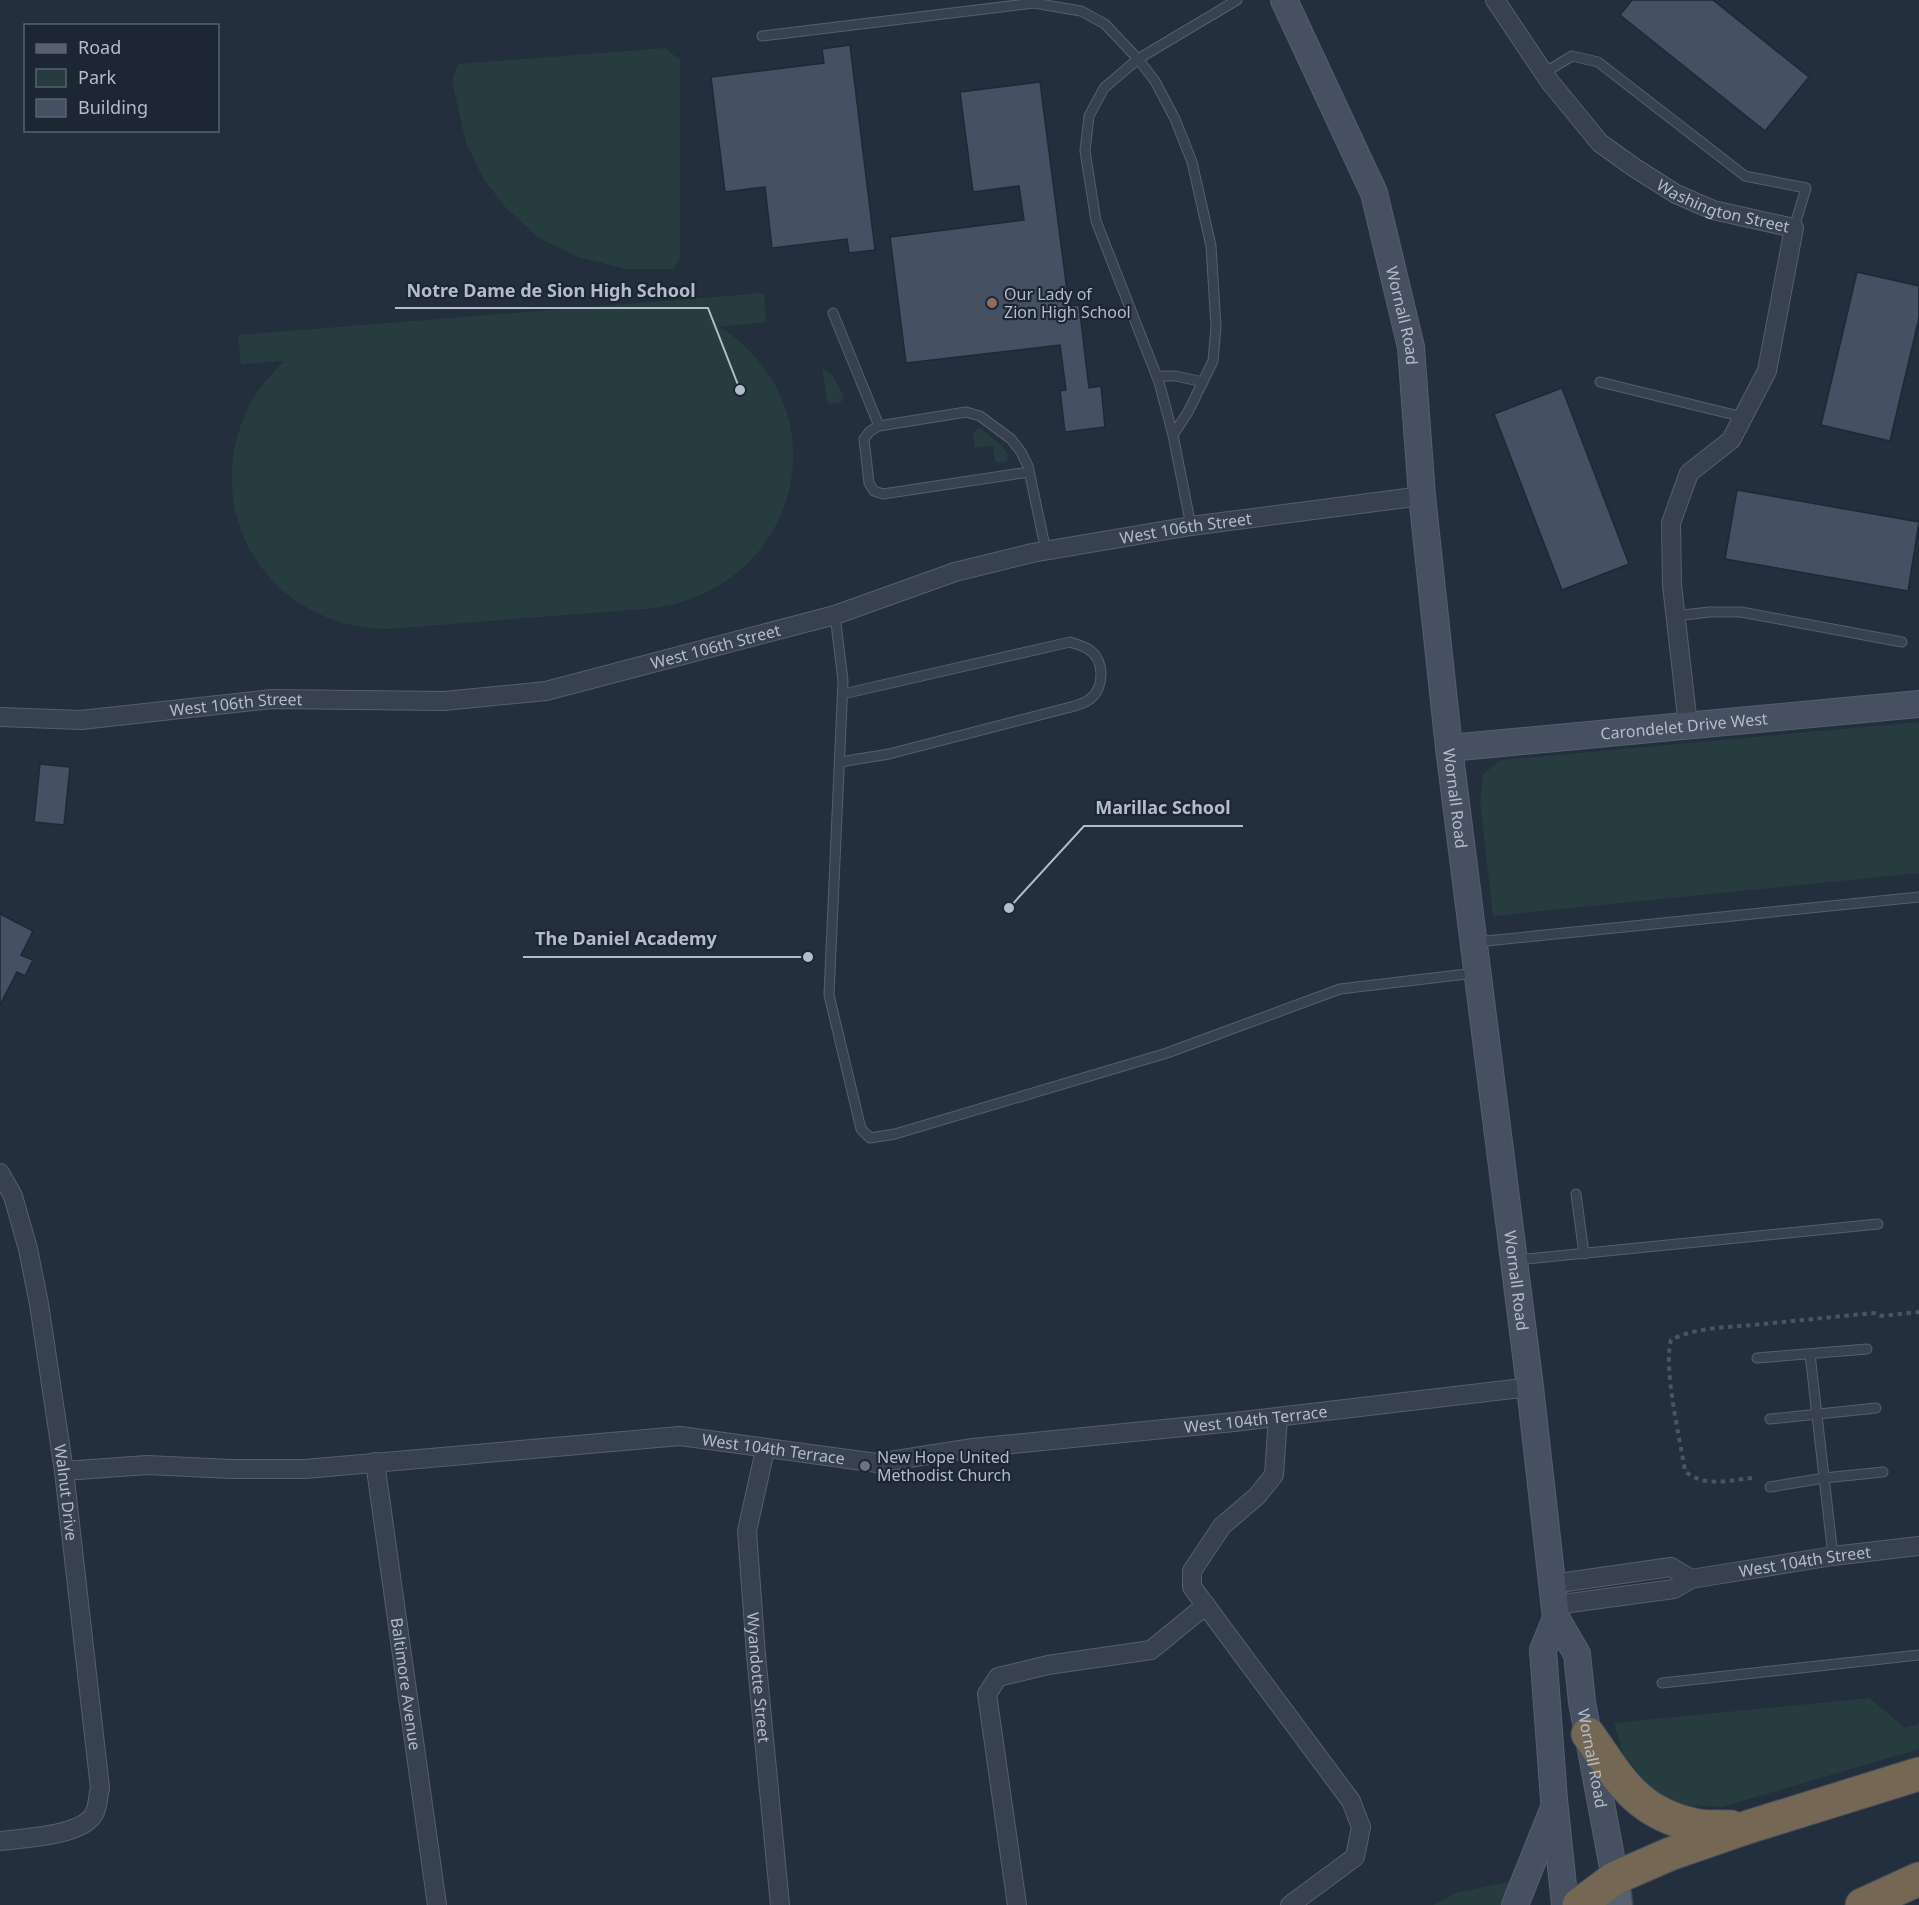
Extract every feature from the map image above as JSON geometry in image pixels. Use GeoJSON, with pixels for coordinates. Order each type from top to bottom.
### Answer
{"type":"FeatureCollection","features":[{"type":"Feature","properties":{"kind":"highway"},"geometry":{"type":"LineString","coordinates":[[1588,1734],[1624,1785],[1643,1804],[1666,1817],[1696,1826],[1748,1827]]}},
{"type":"Feature","properties":{"kind":"highway"},"geometry":{"type":"LineString","coordinates":[[1579,1905],[1617,1892],[1670,1854],[1748,1827],[1919,1774]]}},
{"type":"Feature","properties":{"kind":"highway"},"geometry":{"type":"LineString","coordinates":[[1862,1905],[1919,1879]]}},
{"type":"Feature","properties":{"kind":"main road","name":"Wornall Road"},"geometry":{"type":"LineString","coordinates":[[1284,0],[1374,193],[1411,346],[1422,496],[1449,748],[1555,1603],[1576,1654],[1617,1892]]}},
{"type":"Feature","properties":{"kind":"main road","name":"Carondelet Drive West"},"geometry":{"type":"LineString","coordinates":[[1449,748],[1919,704]]}},
{"type":"Feature","properties":{"kind":"main road","name":"Wornall Road"},"geometry":{"type":"LineString","coordinates":[[1555,1603],[1543,1650],[1565,1905]]}},
{"type":"Feature","properties":{"kind":"main road"},"geometry":{"type":"LineString","coordinates":[[1515,1905],[1555,1807]]}},
{"type":"Feature","properties":{"kind":"street","name":"Washington Street"},"geometry":{"type":"LineString","coordinates":[[1495,0],[1544,73],[1600,142],[1676,194],[1713,210],[1794,228],[1767,371],[1731,440],[1689,473],[1671,523],[1671,585],[1688,724]]}},
{"type":"Feature","properties":{"kind":"street","name":"West 106th Street"},"geometry":{"type":"LineString","coordinates":[[0,717],[81,720],[272,699],[444,701],[546,691],[835,615],[955,572],[1046,551],[1191,525],[1422,496]]}},
{"type":"Feature","properties":{"kind":"street","name":"Walnut Drive"},"geometry":{"type":"LineString","coordinates":[[0,1173],[13,1196],[28,1249],[39,1304],[64,1471],[100,1788],[95,1812],[84,1825],[68,1831],[0,1841]]}},
{"type":"Feature","properties":{"kind":"street","name":"West 104th Terrace"},"geometry":{"type":"LineString","coordinates":[[64,1471],[147,1465],[305,1468],[680,1436],[765,1450],[877,1463],[974,1448],[1278,1417],[1530,1387]]}},
{"type":"Feature","properties":{"kind":"street"},"geometry":{"type":"LineString","coordinates":[[1278,1417],[1274,1475],[1257,1496],[1222,1526],[1192,1571],[1192,1587],[1352,1801],[1361,1827],[1355,1857],[1290,1905]]}},
{"type":"Feature","properties":{"kind":"street","name":"Wyandotte Street"},"geometry":{"type":"LineString","coordinates":[[765,1450],[747,1531],[756,1655],[780,1905]]}},
{"type":"Feature","properties":{"kind":"street","name":"Baltimore Avenue"},"geometry":{"type":"LineString","coordinates":[[375,1462],[436,1905]]}},
{"type":"Feature","properties":{"kind":"street","name":"West 104th Street"},"geometry":{"type":"LineString","coordinates":[[1555,1603],[1671,1567],[1691,1579],[1833,1556],[1919,1546]]}},
{"type":"Feature","properties":{"kind":"street"},"geometry":{"type":"LineString","coordinates":[[1017,1905],[987,1694],[998,1677],[1048,1665],[1150,1650],[1206,1605]]}},
{"type":"Feature","properties":{"kind":"lane"},"geometry":{"type":"LineString","coordinates":[[1191,525],[1173,435],[1157,376],[1096,221],[1085,151],[1089,116],[1104,88],[1138,59],[1237,0]]}},
{"type":"Feature","properties":{"kind":"lane"},"geometry":{"type":"LineString","coordinates":[[762,36],[1034,3],[1080,11],[1104,24],[1138,59],[1155,81],[1175,119],[1192,162],[1210,238],[1216,327],[1212,361],[1203,382],[1173,435]]}},
{"type":"Feature","properties":{"kind":"lane"},"geometry":{"type":"LineString","coordinates":[[1544,73],[1572,56],[1598,62],[1745,176],[1806,188],[1794,228]]}},
{"type":"Feature","properties":{"kind":"lane"},"geometry":{"type":"LineString","coordinates":[[833,313],[879,426]]}},
{"type":"Feature","properties":{"kind":"lane"},"geometry":{"type":"LineString","coordinates":[[1157,376],[1176,376],[1203,382]]}},
{"type":"Feature","properties":{"kind":"lane"},"geometry":{"type":"LineString","coordinates":[[1600,382],[1743,417]]}},
{"type":"Feature","properties":{"kind":"lane"},"geometry":{"type":"LineString","coordinates":[[1029,472],[883,494],[874,491],[869,483],[863,447],[864,439],[870,431],[879,426],[966,412],[980,416],[1011,439],[1022,452],[1029,472],[1046,551]]}},
{"type":"Feature","properties":{"kind":"lane"},"geometry":{"type":"LineString","coordinates":[[1675,616],[1709,612],[1741,612],[1902,642]]}},
{"type":"Feature","properties":{"kind":"lane"},"geometry":{"type":"LineString","coordinates":[[835,615],[843,694],[829,995],[861,1129],[870,1138],[895,1134],[1167,1053],[1340,989],[1477,972]]}},
{"type":"Feature","properties":{"kind":"lane"},"geometry":{"type":"LineString","coordinates":[[840,762],[889,754],[1089,701],[1097,692],[1101,678],[1100,664],[1090,650],[1070,642],[843,694]]}},
{"type":"Feature","properties":{"kind":"lane"},"geometry":{"type":"LineString","coordinates":[[1473,942],[1919,897]]}},
{"type":"Feature","properties":{"kind":"lane"},"geometry":{"type":"LineString","coordinates":[[1576,1194],[1584,1254]]}},
{"type":"Feature","properties":{"kind":"lane"},"geometry":{"type":"LineString","coordinates":[[1514,1261],[1878,1224]]}},
{"type":"Feature","properties":{"kind":"lane"},"geometry":{"type":"LineString","coordinates":[[1756,1358],[1867,1349]]}},
{"type":"Feature","properties":{"kind":"lane"},"geometry":{"type":"LineString","coordinates":[[1810,1354],[1833,1556]]}},
{"type":"Feature","properties":{"kind":"lane"},"geometry":{"type":"LineString","coordinates":[[1770,1419],[1876,1408]]}},
{"type":"Feature","properties":{"kind":"lane"},"geometry":{"type":"LineString","coordinates":[[1770,1487],[1882,1472]]}},
{"type":"Feature","properties":{"kind":"lane"},"geometry":{"type":"LineString","coordinates":[[1662,1683],[1919,1655]]}},
{"type":"Feature","properties":{"kind":"green space"},"geometry":{"type":"Polygon","coordinates":[[[665,48],[680,60],[680,258],[674,269],[626,269],[578,257],[539,238],[506,208],[483,178],[466,143],[452,81],[458,64],[665,48]]]}},
{"type":"Feature","properties":{"kind":"green space"},"geometry":{"type":"Polygon","coordinates":[[[764,293],[766,322],[720,327],[759,362],[783,402],[793,446],[789,490],[773,531],[745,566],[706,593],[656,608],[388,629],[346,624],[310,609],[279,587],[255,558],[239,525],[232,488],[235,448],[248,408],[264,383],[284,361],[241,364],[238,335],[764,293]]]}},
{"type":"Feature","properties":{"kind":"green space"},"geometry":{"type":"Polygon","coordinates":[[[822,368],[832,375],[844,397],[841,402],[828,404],[822,368]]]}},
{"type":"Feature","properties":{"kind":"green space"},"geometry":{"type":"Polygon","coordinates":[[[980,428],[1002,446],[1008,455],[1007,461],[998,463],[995,461],[993,446],[975,448],[973,432],[980,428]]]}},
{"type":"Feature","properties":{"kind":"green space"},"geometry":{"type":"Polygon","coordinates":[[[1919,722],[1919,873],[1493,916],[1480,801],[1483,774],[1501,760],[1919,722]]]}},
{"type":"Feature","properties":{"kind":"green space"},"geometry":{"type":"Polygon","coordinates":[[[1869,1698],[1905,1728],[1919,1724],[1919,1749],[1722,1807],[1679,1805],[1650,1788],[1623,1753],[1614,1723],[1869,1698]]]}},
{"type":"Feature","properties":{"kind":"green space"},"geometry":{"type":"Polygon","coordinates":[[[1512,1881],[1501,1905],[1433,1905],[1456,1893],[1512,1881]]]}},
{"type":"Feature","properties":{"kind":"building"},"geometry":{"type":"Polygon","coordinates":[[[1632,0],[1713,0],[1809,77],[1765,131],[1620,15],[1632,0]]]}},
{"type":"Feature","properties":{"kind":"building"},"geometry":{"type":"Polygon","coordinates":[[[850,45],[875,250],[849,253],[847,239],[772,248],[765,187],[725,192],[711,77],[824,63],[822,49],[850,45]]]}},
{"type":"Feature","properties":{"kind":"building"},"geometry":{"type":"Polygon","coordinates":[[[1040,82],[1069,306],[1079,305],[1089,388],[1101,386],[1105,427],[1065,432],[1060,391],[1066,390],[1060,345],[906,363],[890,237],[1024,220],[1019,186],[973,192],[960,92],[1040,82]]]}},
{"type":"Feature","properties":{"kind":"building"},"geometry":{"type":"Polygon","coordinates":[[[1857,272],[1919,286],[1919,318],[1890,441],[1821,425],[1857,272]]]}},
{"type":"Feature","properties":{"kind":"building"},"geometry":{"type":"Polygon","coordinates":[[[1562,388],[1629,564],[1562,590],[1494,414],[1562,388]]]}},
{"type":"Feature","properties":{"kind":"building"},"geometry":{"type":"Polygon","coordinates":[[[1737,490],[1919,522],[1908,591],[1725,559],[1737,490]]]}},
{"type":"Feature","properties":{"kind":"building"},"geometry":{"type":"Polygon","coordinates":[[[40,764],[70,767],[64,825],[34,822],[40,764]]]}},
{"type":"Feature","properties":{"kind":"building"},"geometry":{"type":"Polygon","coordinates":[[[0,914],[33,931],[21,955],[33,960],[25,976],[17,972],[0,1005],[0,914]]]}},
{"type":"Feature","properties":{"kind":"place","name":"Our Lady of Zion High School"},"geometry":{"type":"Point","coordinates":[992,303]}},
{"type":"Feature","properties":{"kind":"place","name":"Notre Dame de Sion High School"},"geometry":{"type":"Point","coordinates":[740,390]}},
{"type":"Feature","properties":{"kind":"place","name":"Marillac School"},"geometry":{"type":"Point","coordinates":[1009,908]}},
{"type":"Feature","properties":{"kind":"place","name":"The Daniel Academy"},"geometry":{"type":"Point","coordinates":[808,957]}},
{"type":"Feature","properties":{"kind":"place","name":"New Hope United Methodist Church"},"geometry":{"type":"Point","coordinates":[865,1466]}}]}
